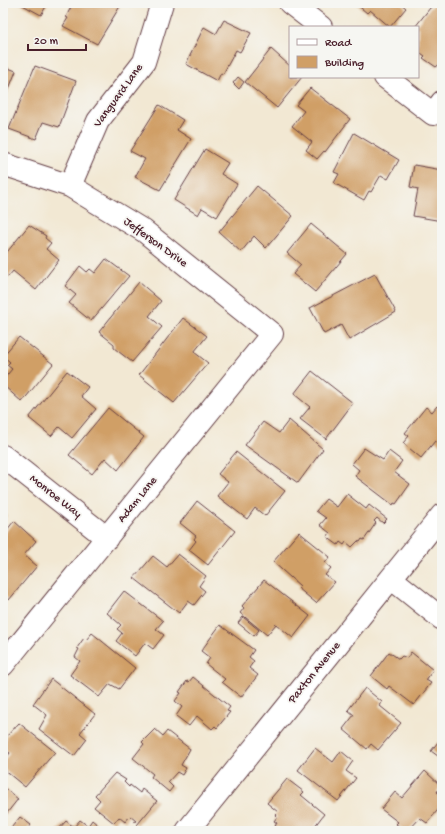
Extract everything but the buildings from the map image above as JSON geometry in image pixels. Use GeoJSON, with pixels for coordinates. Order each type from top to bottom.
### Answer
{"type":"FeatureCollection","features":[{"type":"Feature","properties":{"kind":"street","name":"Vanguard Lane"},"geometry":{"type":"LineString","coordinates":[[70,186],[98,121],[144,62],[162,3]]}},
{"type":"Feature","properties":{"kind":"street"},"geometry":{"type":"LineString","coordinates":[[290,3],[320,26]]}},
{"type":"Feature","properties":{"kind":"street"},"geometry":{"type":"LineString","coordinates":[[387,78],[437,108]]}},
{"type":"Feature","properties":{"kind":"street","name":"Jefferson Drive"},"geometry":{"type":"LineString","coordinates":[[3,164],[70,186],[144,231],[272,334]]}},
{"type":"Feature","properties":{"kind":"street","name":"Adam Lane"},"geometry":{"type":"LineString","coordinates":[[3,665],[272,334]]}},
{"type":"Feature","properties":{"kind":"street","name":"Monroe Way"},"geometry":{"type":"LineString","coordinates":[[3,456],[107,538]]}},
{"type":"Feature","properties":{"kind":"street","name":"Paxton Avenue"},"geometry":{"type":"LineString","coordinates":[[188,831],[442,515]]}},
{"type":"Feature","properties":{"kind":"street"},"geometry":{"type":"LineString","coordinates":[[392,579],[442,619]]}}]}
